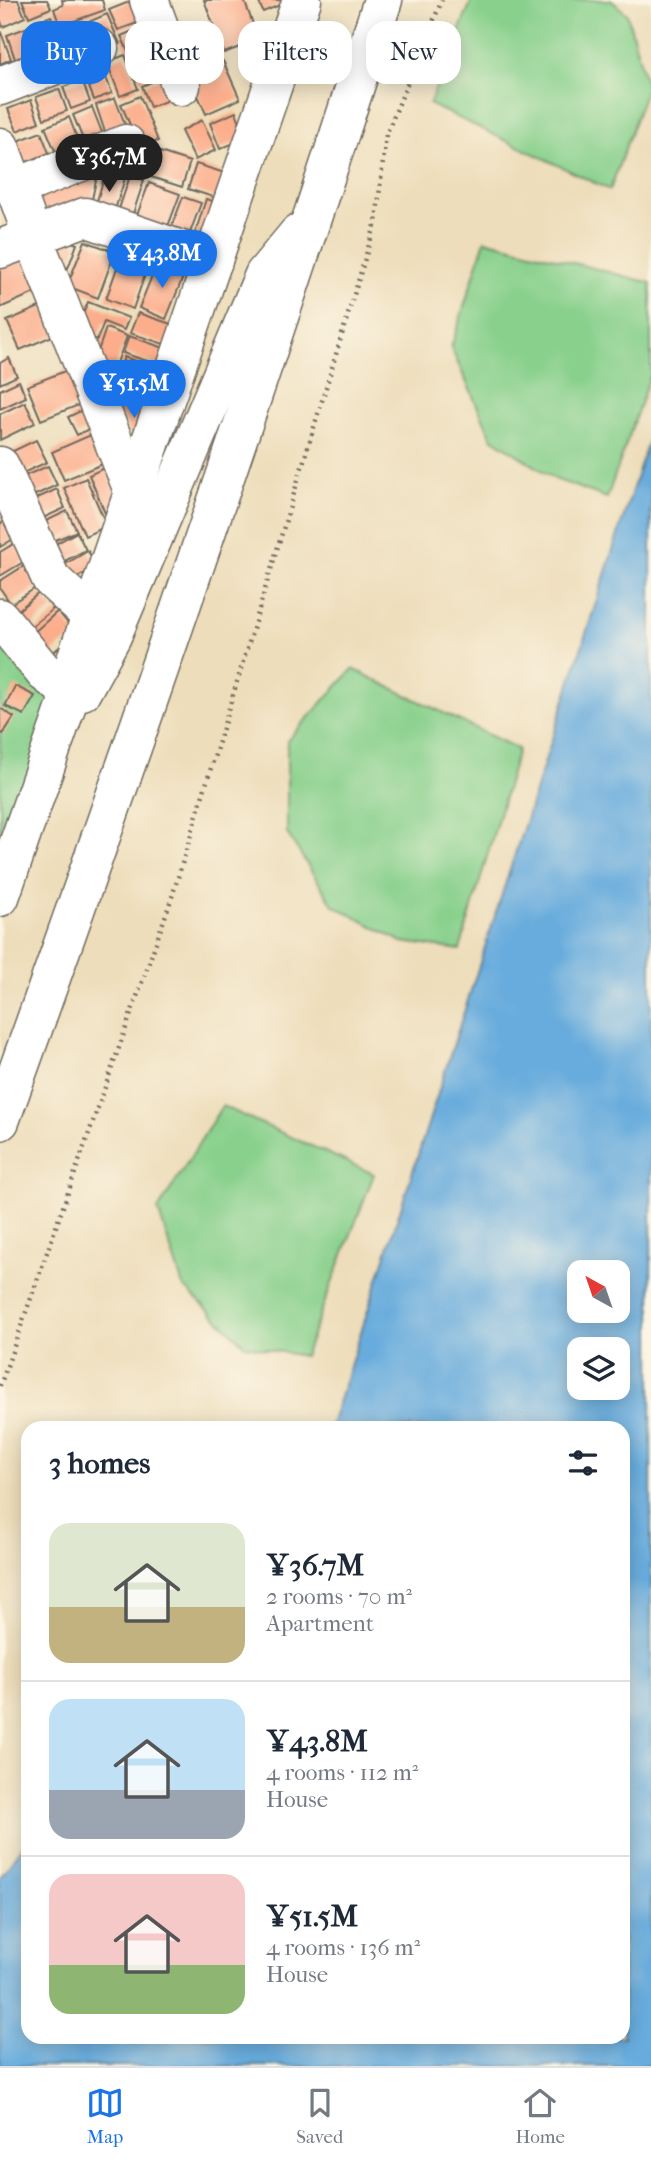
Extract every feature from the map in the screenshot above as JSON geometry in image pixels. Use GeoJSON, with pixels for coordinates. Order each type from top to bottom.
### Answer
{"type":"FeatureCollection","features":[{"type":"Feature","properties":{"kind":"street"},"geometry":{"type":"LineString","coordinates":[[149,0],[181,86]]}},
{"type":"Feature","properties":{"kind":"street"},"geometry":{"type":"LineString","coordinates":[[0,897],[67,704],[66,689],[302,0]]}},
{"type":"Feature","properties":{"kind":"street"},"geometry":{"type":"LineString","coordinates":[[0,1121],[314,215],[383,0]]}},
{"type":"Feature","properties":{"kind":"street"},"geometry":{"type":"LineString","coordinates":[[0,86],[21,78]]}},
{"type":"Feature","properties":{"kind":"street"},"geometry":{"type":"LineString","coordinates":[[15,188],[126,144]]}},
{"type":"Feature","properties":{"kind":"street"},"geometry":{"type":"LineString","coordinates":[[0,147],[15,188],[16,243],[134,493]]}},
{"type":"Feature","properties":{"kind":"street"},"geometry":{"type":"LineString","coordinates":[[0,618],[46,673],[66,689],[82,691],[112,636],[264,275],[314,215]]}},
{"type":"Feature","properties":{"kind":"street"},"geometry":{"type":"LineString","coordinates":[[16,243],[85,217],[213,261]]}},
{"type":"Feature","properties":{"kind":"street"},"geometry":{"type":"LineString","coordinates":[[0,466],[51,579],[91,617]]}},
{"type":"Feature","properties":{"kind":"path"},"geometry":{"type":"LineString","coordinates":[[0,1385],[172,897],[376,222],[386,135],[442,0]]}},
{"type":"Feature","properties":{"kind":"green space"},"geometry":{"type":"Polygon","coordinates":[[[472,0],[611,0],[627,14],[647,87],[610,190],[429,104],[437,84],[461,84],[461,27],[472,0]]]}},
{"type":"Feature","properties":{"kind":"green space"},"geometry":{"type":"Polygon","coordinates":[[[485,240],[651,283],[651,373],[607,498],[555,479],[492,438],[451,348],[485,240]]]}},
{"type":"Feature","properties":{"kind":"green space"},"geometry":{"type":"Polygon","coordinates":[[[0,639],[58,705],[0,870],[0,639]]]}},
{"type":"Feature","properties":{"kind":"green space"},"geometry":{"type":"Polygon","coordinates":[[[353,669],[518,749],[460,950],[402,942],[333,905],[287,833],[287,741],[353,669]]]}},
{"type":"Feature","properties":{"kind":"green space"},"geometry":{"type":"Polygon","coordinates":[[[222,1106],[374,1174],[304,1356],[245,1345],[183,1286],[158,1210],[222,1106]]]}},
{"type":"Feature","properties":{"kind":"water"},"geometry":{"type":"Polygon","coordinates":[[[651,432],[651,2066],[0,2066],[0,1877],[21,1848],[21,2044],[630,2044],[630,1421],[332,1421],[651,432]]]}},
{"type":"Feature","properties":{"kind":"building"},"geometry":{"type":"Polygon","coordinates":[[[0,0],[18,0],[25,17],[3,27],[0,0]]]}},
{"type":"Feature","properties":{"kind":"building"},"geometry":{"type":"Polygon","coordinates":[[[22,0],[47,0],[51,8],[29,17],[22,0]]]}},
{"type":"Feature","properties":{"kind":"building"},"geometry":{"type":"Polygon","coordinates":[[[62,0],[102,0],[105,10],[74,21],[58,21],[54,9],[63,5],[62,0]]]}},
{"type":"Feature","properties":{"kind":"building"},"geometry":{"type":"Polygon","coordinates":[[[134,0],[143,21],[125,21],[125,27],[118,30],[109,10],[134,0]]]}},
{"type":"Feature","properties":{"kind":"building"},"geometry":{"type":"Polygon","coordinates":[[[204,0],[244,0],[252,21],[238,21],[238,48],[224,53],[224,21],[212,21],[204,0]]]}},
{"type":"Feature","properties":{"kind":"building"},"geometry":{"type":"Polygon","coordinates":[[[258,0],[284,0],[285,3],[263,12],[258,0]]]}},
{"type":"Feature","properties":{"kind":"building"},"geometry":{"type":"Polygon","coordinates":[[[107,14],[110,21],[91,21],[107,14]]]}},
{"type":"Feature","properties":{"kind":"building"},"geometry":{"type":"Polygon","coordinates":[[[51,16],[53,21],[38,21],[51,16]]]}},
{"type":"Feature","properties":{"kind":"building"},"geometry":{"type":"Polygon","coordinates":[[[111,23],[120,44],[111,48],[111,23]]]}},
{"type":"Feature","properties":{"kind":"building"},"geometry":{"type":"Polygon","coordinates":[[[0,30],[11,59],[0,64],[0,30]]]}},
{"type":"Feature","properties":{"kind":"building"},"geometry":{"type":"Polygon","coordinates":[[[21,30],[21,60],[16,62],[7,35],[21,30]]]}},
{"type":"Feature","properties":{"kind":"building"},"geometry":{"type":"Polygon","coordinates":[[[125,55],[125,84],[136,84],[138,89],[120,96],[111,72],[111,60],[125,55]]]}},
{"type":"Feature","properties":{"kind":"building"},"geometry":{"type":"Polygon","coordinates":[[[224,63],[240,99],[206,114],[193,84],[224,84],[224,63]]]}},
{"type":"Feature","properties":{"kind":"building"},"geometry":{"type":"Polygon","coordinates":[[[83,84],[90,102],[71,109],[63,87],[83,84]]]}},
{"type":"Feature","properties":{"kind":"building"},"geometry":{"type":"Polygon","coordinates":[[[88,84],[109,84],[112,93],[94,100],[88,84]]]}},
{"type":"Feature","properties":{"kind":"building"},"geometry":{"type":"Polygon","coordinates":[[[168,84],[174,98],[150,107],[142,86],[168,84]]]}},
{"type":"Feature","properties":{"kind":"building"},"geometry":{"type":"Polygon","coordinates":[[[59,89],[67,111],[44,119],[36,97],[59,89]]]}},
{"type":"Feature","properties":{"kind":"building"},"geometry":{"type":"Polygon","coordinates":[[[140,96],[158,141],[140,148],[121,104],[140,96]]]}},
{"type":"Feature","properties":{"kind":"building"},"geometry":{"type":"Polygon","coordinates":[[[115,98],[126,127],[106,135],[96,105],[115,98]]]}},
{"type":"Feature","properties":{"kind":"building"},"geometry":{"type":"Polygon","coordinates":[[[31,100],[39,122],[17,131],[8,109],[31,100]]]}},
{"type":"Feature","properties":{"kind":"building"},"geometry":{"type":"Polygon","coordinates":[[[92,107],[103,135],[84,142],[73,115],[92,107]]]}},
{"type":"Feature","properties":{"kind":"building"},"geometry":{"type":"Polygon","coordinates":[[[236,112],[246,138],[220,149],[210,123],[236,112]]]}},
{"type":"Feature","properties":{"kind":"building"},"geometry":{"type":"Polygon","coordinates":[[[69,117],[79,143],[56,153],[45,127],[69,117]]]}},
{"type":"Feature","properties":{"kind":"building"},"geometry":{"type":"Polygon","coordinates":[[[202,120],[216,150],[195,160],[181,131],[202,120]]]}},
{"type":"Feature","properties":{"kind":"building"},"geometry":{"type":"Polygon","coordinates":[[[41,132],[49,153],[24,163],[15,142],[41,132]]]}},
{"type":"Feature","properties":{"kind":"building"},"geometry":{"type":"Polygon","coordinates":[[[160,152],[190,162],[182,187],[151,177],[160,152]]]}},
{"type":"Feature","properties":{"kind":"building"},"geometry":{"type":"Polygon","coordinates":[[[196,164],[231,175],[223,200],[188,189],[196,164]]]}},
{"type":"Feature","properties":{"kind":"building"},"geometry":{"type":"Polygon","coordinates":[[[107,168],[126,175],[112,219],[93,214],[107,168]]]}},
{"type":"Feature","properties":{"kind":"building"},"geometry":{"type":"Polygon","coordinates":[[[98,171],[91,204],[47,221],[37,194],[98,171]]]}},
{"type":"Feature","properties":{"kind":"building"},"geometry":{"type":"Polygon","coordinates":[[[130,176],[144,180],[130,223],[116,218],[130,176]]]}},
{"type":"Feature","properties":{"kind":"building"},"geometry":{"type":"Polygon","coordinates":[[[149,183],[180,194],[164,237],[133,226],[149,183]]]}},
{"type":"Feature","properties":{"kind":"building"},"geometry":{"type":"Polygon","coordinates":[[[183,197],[201,203],[187,241],[169,234],[183,197]]]}},
{"type":"Feature","properties":{"kind":"building"},"geometry":{"type":"Polygon","coordinates":[[[206,199],[226,205],[211,252],[191,246],[206,199]]]}},
{"type":"Feature","properties":{"kind":"building"},"geometry":{"type":"Polygon","coordinates":[[[62,238],[77,244],[68,268],[52,263],[62,238]]]}},
{"type":"Feature","properties":{"kind":"building"},"geometry":{"type":"Polygon","coordinates":[[[85,241],[115,252],[98,298],[67,286],[85,241]]]}},
{"type":"Feature","properties":{"kind":"building"},"geometry":{"type":"Polygon","coordinates":[[[123,251],[150,260],[133,309],[106,299],[123,251]]]}},
{"type":"Feature","properties":{"kind":"building"},"geometry":{"type":"Polygon","coordinates":[[[27,257],[41,290],[0,308],[0,269],[27,257]]]}},
{"type":"Feature","properties":{"kind":"building"},"geometry":{"type":"Polygon","coordinates":[[[158,261],[185,272],[166,319],[139,308],[158,261]]]}},
{"type":"Feature","properties":{"kind":"building"},"geometry":{"type":"Polygon","coordinates":[[[88,302],[129,318],[124,330],[104,322],[97,340],[76,332],[88,302]]]}},
{"type":"Feature","properties":{"kind":"building"},"geometry":{"type":"Polygon","coordinates":[[[44,305],[57,334],[20,350],[7,321],[44,305]]]}},
{"type":"Feature","properties":{"kind":"building"},"geometry":{"type":"Polygon","coordinates":[[[138,313],[177,326],[170,346],[130,333],[138,313]]]}},
{"type":"Feature","properties":{"kind":"building"},"geometry":{"type":"Polygon","coordinates":[[[106,328],[127,336],[109,384],[94,363],[106,328]]]}},
{"type":"Feature","properties":{"kind":"building"},"geometry":{"type":"Polygon","coordinates":[[[129,336],[170,350],[165,367],[123,353],[129,336]]]}},
{"type":"Feature","properties":{"kind":"building"},"geometry":{"type":"Polygon","coordinates":[[[124,357],[162,370],[156,387],[118,375],[124,357]]]}},
{"type":"Feature","properties":{"kind":"building"},"geometry":{"type":"Polygon","coordinates":[[[9,358],[17,376],[0,384],[0,363],[9,358]]]}},
{"type":"Feature","properties":{"kind":"building"},"geometry":{"type":"Polygon","coordinates":[[[75,367],[89,401],[41,420],[27,386],[75,367]]]}},
{"type":"Feature","properties":{"kind":"building"},"geometry":{"type":"Polygon","coordinates":[[[115,377],[154,390],[149,407],[109,394],[115,377]]]}},
{"type":"Feature","properties":{"kind":"building"},"geometry":{"type":"Polygon","coordinates":[[[19,381],[26,397],[0,409],[0,390],[19,381]]]}},
{"type":"Feature","properties":{"kind":"building"},"geometry":{"type":"Polygon","coordinates":[[[114,401],[149,411],[138,449],[114,401]]]}},
{"type":"Feature","properties":{"kind":"building"},"geometry":{"type":"Polygon","coordinates":[[[25,402],[35,423],[0,440],[0,414],[25,402]]]}},
{"type":"Feature","properties":{"kind":"building"},"geometry":{"type":"Polygon","coordinates":[[[89,407],[97,425],[77,435],[68,417],[89,407]]]}},
{"type":"Feature","properties":{"kind":"building"},"geometry":{"type":"Polygon","coordinates":[[[93,434],[105,463],[64,480],[52,452],[93,434]]]}},
{"type":"Feature","properties":{"kind":"building"},"geometry":{"type":"Polygon","coordinates":[[[36,440],[47,462],[21,474],[11,452],[36,440]]]}},
{"type":"Feature","properties":{"kind":"building"},"geometry":{"type":"Polygon","coordinates":[[[48,466],[57,485],[31,497],[22,477],[48,466]]]}},
{"type":"Feature","properties":{"kind":"building"},"geometry":{"type":"Polygon","coordinates":[[[106,467],[119,498],[107,518],[89,475],[106,467]]]}},
{"type":"Feature","properties":{"kind":"building"},"geometry":{"type":"Polygon","coordinates":[[[86,478],[107,526],[85,536],[64,488],[86,478]]]}},
{"type":"Feature","properties":{"kind":"building"},"geometry":{"type":"Polygon","coordinates":[[[57,489],[65,508],[41,519],[33,500],[57,489]]]}},
{"type":"Feature","properties":{"kind":"building"},"geometry":{"type":"Polygon","coordinates":[[[67,511],[77,531],[51,542],[42,523],[67,511]]]}},
{"type":"Feature","properties":{"kind":"building"},"geometry":{"type":"Polygon","coordinates":[[[5,521],[15,538],[0,547],[0,524],[5,521]]]}},
{"type":"Feature","properties":{"kind":"building"},"geometry":{"type":"Polygon","coordinates":[[[77,532],[86,550],[61,563],[52,546],[77,532]]]}},
{"type":"Feature","properties":{"kind":"building"},"geometry":{"type":"Polygon","coordinates":[[[15,543],[25,561],[0,576],[0,552],[15,543]]]}},
{"type":"Feature","properties":{"kind":"building"},"geometry":{"type":"Polygon","coordinates":[[[88,551],[97,567],[70,581],[62,566],[88,551]]]}},
{"type":"Feature","properties":{"kind":"building"},"geometry":{"type":"Polygon","coordinates":[[[27,564],[40,585],[11,604],[0,588],[0,581],[27,564]]]}},
{"type":"Feature","properties":{"kind":"building"},"geometry":{"type":"Polygon","coordinates":[[[40,592],[53,609],[28,629],[15,613],[40,592]]]}},
{"type":"Feature","properties":{"kind":"building"},"geometry":{"type":"Polygon","coordinates":[[[58,611],[76,633],[50,655],[32,634],[58,611]]]}},
{"type":"Feature","properties":{"kind":"building"},"geometry":{"type":"Polygon","coordinates":[[[15,686],[35,696],[24,715],[5,706],[15,686]]]}},
{"type":"Feature","properties":{"kind":"building"},"geometry":{"type":"Polygon","coordinates":[[[0,708],[14,717],[3,734],[0,732],[0,708]]]}}]}
